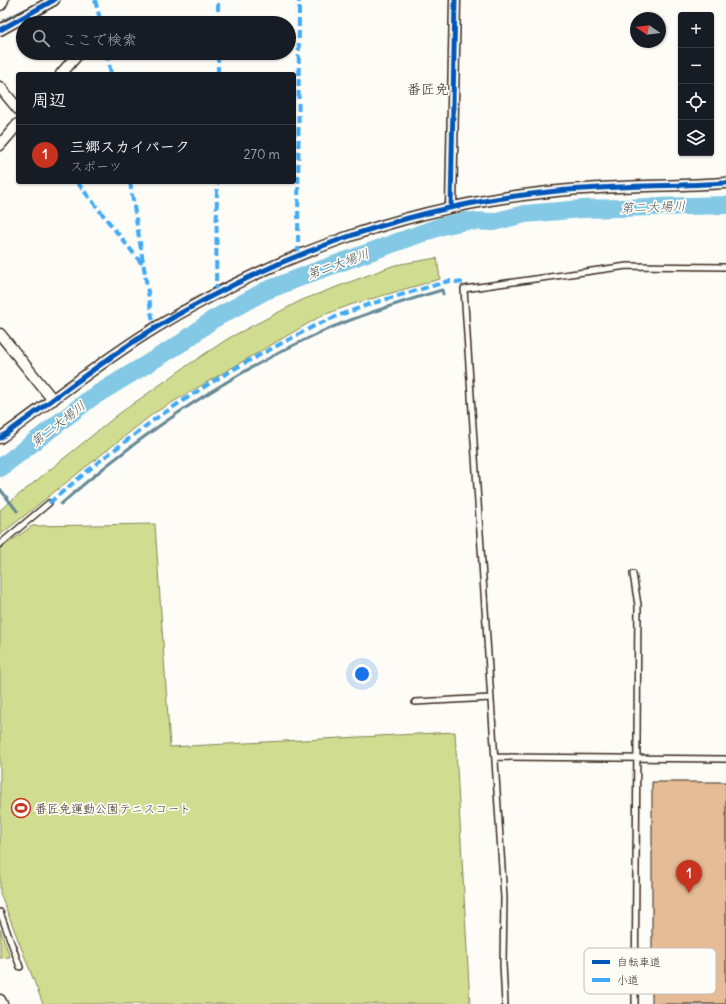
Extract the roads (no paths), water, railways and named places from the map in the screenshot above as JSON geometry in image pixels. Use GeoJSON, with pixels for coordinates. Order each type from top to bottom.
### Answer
{"type":"FeatureCollection","features":[{"type":"Feature","properties":{"kind":"street"},"geometry":{"type":"LineString","coordinates":[[0,4],[2,0]]}},
{"type":"Feature","properties":{"kind":"street"},"geometry":{"type":"LineString","coordinates":[[25,16],[54,0]]}},
{"type":"Feature","properties":{"kind":"street"},"geometry":{"type":"LineString","coordinates":[[451,207],[455,0]]}},
{"type":"Feature","properties":{"kind":"street"},"geometry":{"type":"LineString","coordinates":[[0,30],[16,21]]}},
{"type":"Feature","properties":{"kind":"street"},"geometry":{"type":"LineString","coordinates":[[63,72],[73,60]]}},
{"type":"Feature","properties":{"kind":"street"},"geometry":{"type":"LineString","coordinates":[[0,87],[16,107]]}},
{"type":"Feature","properties":{"kind":"street"},"geometry":{"type":"LineString","coordinates":[[0,145],[16,126]]}},
{"type":"Feature","properties":{"kind":"street"},"geometry":{"type":"LineString","coordinates":[[0,438],[108,360],[154,329],[216,293],[298,255],[339,239],[451,207],[540,193],[578,189],[726,183]]}},
{"type":"Feature","properties":{"kind":"street"},"geometry":{"type":"LineString","coordinates":[[0,334],[53,400]]}},
{"type":"Feature","properties":{"kind":"street"},"geometry":{"type":"LineString","coordinates":[[0,1000],[2,1004]]}},
{"type":"Feature","properties":{"kind":"lane"},"geometry":{"type":"LineString","coordinates":[[505,1004],[503,964],[504,898],[464,289],[627,266],[726,266]]}},
{"type":"Feature","properties":{"kind":"lane"},"geometry":{"type":"LineString","coordinates":[[0,544],[49,503]]}},
{"type":"Feature","properties":{"kind":"lane"},"geometry":{"type":"LineString","coordinates":[[633,574],[638,605],[635,948]]}},
{"type":"Feature","properties":{"kind":"lane"},"geometry":{"type":"LineString","coordinates":[[415,702],[491,698]]}},
{"type":"Feature","properties":{"kind":"lane"},"geometry":{"type":"LineString","coordinates":[[495,757],[726,759]]}},
{"type":"Feature","properties":{"kind":"lane"},"geometry":{"type":"LineString","coordinates":[[0,912],[20,967]]}},
{"type":"Feature","properties":{"kind":"lane"},"geometry":{"type":"LineString","coordinates":[[635,994],[635,1004]]}},
{"type":"Feature","properties":{"kind":"waterway"},"geometry":{"type":"LineString","coordinates":[[4,20],[37,4]]}},
{"type":"Feature","properties":{"kind":"waterway","name":"第二大場川"},"geometry":{"type":"LineString","coordinates":[[0,468],[91,398],[183,342],[212,320],[265,291],[314,272],[442,226],[465,221],[493,222],[525,214],[582,209],[726,205]]}},
{"type":"Feature","properties":{"kind":"waterway"},"geometry":{"type":"LineString","coordinates":[[61,504],[121,454],[152,431],[251,368],[321,332],[351,320],[442,290],[443,294]]}},
{"type":"Feature","properties":{"kind":"waterway"},"geometry":{"type":"LineString","coordinates":[[0,489],[17,511]]}},
{"type":"Feature","properties":{"kind":"place","name":"番匠免運動公園テニスコート"},"geometry":{"type":"Point","coordinates":[21,808]}},
{"type":"Feature","properties":{"kind":"place","name":"三郷スカイパーク"},"geometry":{"type":"Point","coordinates":[689,893]}},
{"type":"Feature","properties":{"kind":"district","name":"番匠免"},"geometry":{"type":"Point","coordinates":[428,89]}}]}
